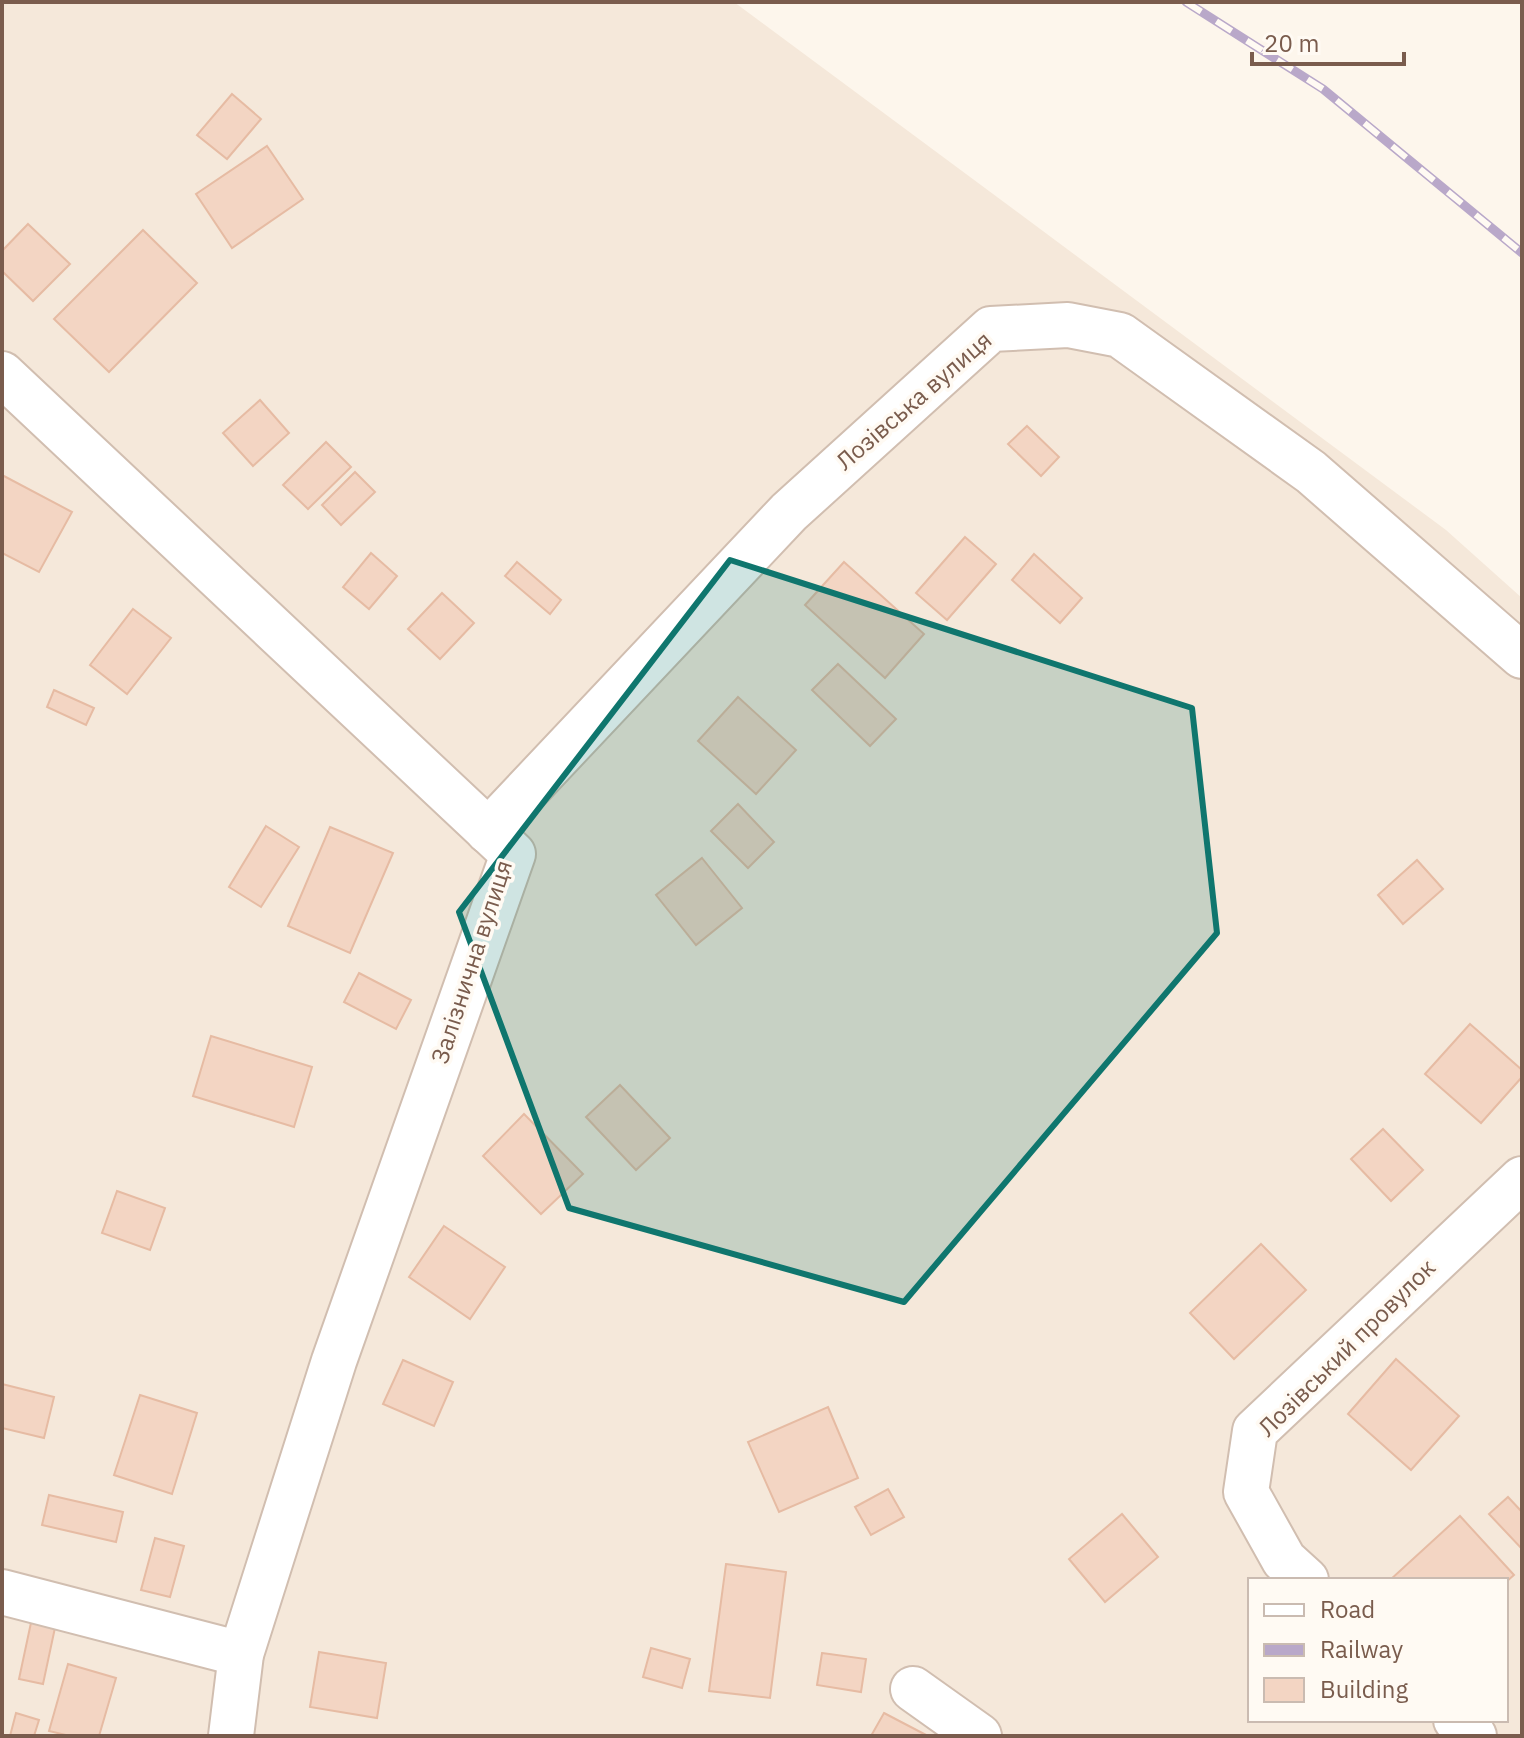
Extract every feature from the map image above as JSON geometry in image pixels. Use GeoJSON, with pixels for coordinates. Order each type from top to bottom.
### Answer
{"type":"FeatureCollection","features":[{"type":"Feature","properties":{"kind":"street","name":"Лозівська вулиця"},"geometry":{"type":"LineString","coordinates":[[488,831],[789,512],[991,329],[1068,325],[1120,335],[1311,472],[1522,656]]}},
{"type":"Feature","properties":{"kind":"street","name":"Залізнична вулиця"},"geometry":{"type":"LineString","coordinates":[[2,374],[513,854],[334,1361],[241,1654],[231,1736]]}},
{"type":"Feature","properties":{"kind":"street","name":"Лозівський провулок"},"geometry":{"type":"LineString","coordinates":[[1304,1578],[1284,1560],[1246,1492],[1255,1431],[1522,1179]]}},
{"type":"Feature","properties":{"kind":"street"},"geometry":{"type":"LineString","coordinates":[[2,1592],[241,1654]]}},
{"type":"Feature","properties":{"kind":"street"},"geometry":{"type":"LineString","coordinates":[[913,1689],[979,1736]]}},
{"type":"Feature","properties":{"kind":"street"},"geometry":{"type":"LineString","coordinates":[[1458,1722],[1474,1736]]}},
{"type":"Feature","properties":{"kind":"highlighted area"},"geometry":{"type":"Polygon","coordinates":[[[730,560],[1192,708],[1217,933],[904,1302],[569,1208],[459,912],[730,560]]]}},
{"type":"Feature","properties":{"kind":"shaded area"},"geometry":{"type":"Polygon","coordinates":[[[2,2],[734,2],[1446,530],[1522,598],[1522,1736],[2,1736],[2,2]]]}},
{"type":"Feature","properties":{"kind":"building"},"geometry":{"type":"Polygon","coordinates":[[[232,94],[261,119],[227,159],[197,135],[232,94]]]}},
{"type":"Feature","properties":{"kind":"building"},"geometry":{"type":"Polygon","coordinates":[[[267,146],[303,199],[232,248],[196,194],[267,146]]]}},
{"type":"Feature","properties":{"kind":"building"},"geometry":{"type":"Polygon","coordinates":[[[28,224],[70,264],[33,301],[2,271],[2,251],[28,224]]]}},
{"type":"Feature","properties":{"kind":"building"},"geometry":{"type":"Polygon","coordinates":[[[143,230],[197,283],[109,372],[54,319],[143,230]]]}},
{"type":"Feature","properties":{"kind":"building"},"geometry":{"type":"Polygon","coordinates":[[[260,400],[289,433],[253,466],[223,433],[260,400]]]}},
{"type":"Feature","properties":{"kind":"building"},"geometry":{"type":"Polygon","coordinates":[[[1027,426],[1059,457],[1041,476],[1008,444],[1027,426]]]}},
{"type":"Feature","properties":{"kind":"building"},"geometry":{"type":"Polygon","coordinates":[[[326,442],[351,467],[308,509],[283,485],[326,442]]]}},
{"type":"Feature","properties":{"kind":"building"},"geometry":{"type":"Polygon","coordinates":[[[355,472],[375,492],[341,525],[322,505],[355,472]]]}},
{"type":"Feature","properties":{"kind":"building"},"geometry":{"type":"Polygon","coordinates":[[[2,475],[72,512],[39,572],[2,553],[2,475]]]}},
{"type":"Feature","properties":{"kind":"building"},"geometry":{"type":"Polygon","coordinates":[[[965,537],[996,564],[947,620],[916,593],[965,537]]]}},
{"type":"Feature","properties":{"kind":"building"},"geometry":{"type":"Polygon","coordinates":[[[371,553],[397,576],[369,609],[343,587],[371,553]]]}},
{"type":"Feature","properties":{"kind":"building"},"geometry":{"type":"Polygon","coordinates":[[[1034,554],[1082,598],[1060,623],[1012,580],[1034,554]]]}},
{"type":"Feature","properties":{"kind":"building"},"geometry":{"type":"Polygon","coordinates":[[[517,562],[561,600],[550,614],[505,576],[517,562]]]}},
{"type":"Feature","properties":{"kind":"building"},"geometry":{"type":"Polygon","coordinates":[[[844,562],[924,634],[885,678],[805,605],[844,562]]]}},
{"type":"Feature","properties":{"kind":"building"},"geometry":{"type":"Polygon","coordinates":[[[442,593],[474,623],[440,659],[408,629],[442,593]]]}},
{"type":"Feature","properties":{"kind":"building"},"geometry":{"type":"Polygon","coordinates":[[[133,609],[171,638],[127,694],[90,665],[133,609]]]}},
{"type":"Feature","properties":{"kind":"building"},"geometry":{"type":"Polygon","coordinates":[[[838,664],[896,719],[870,746],[812,690],[838,664]]]}},
{"type":"Feature","properties":{"kind":"building"},"geometry":{"type":"Polygon","coordinates":[[[54,690],[94,708],[86,725],[47,707],[54,690]]]}},
{"type":"Feature","properties":{"kind":"building"},"geometry":{"type":"Polygon","coordinates":[[[738,697],[796,750],[756,794],[698,741],[738,697]]]}},
{"type":"Feature","properties":{"kind":"building"},"geometry":{"type":"Polygon","coordinates":[[[738,804],[774,842],[748,868],[711,831],[738,804]]]}},
{"type":"Feature","properties":{"kind":"building"},"geometry":{"type":"Polygon","coordinates":[[[266,826],[299,847],[261,907],[229,887],[266,826]]]}},
{"type":"Feature","properties":{"kind":"building"},"geometry":{"type":"Polygon","coordinates":[[[330,827],[393,853],[350,953],[288,926],[330,827]]]}},
{"type":"Feature","properties":{"kind":"building"},"geometry":{"type":"Polygon","coordinates":[[[702,858],[742,908],[696,945],[656,895],[702,858]]]}},
{"type":"Feature","properties":{"kind":"building"},"geometry":{"type":"Polygon","coordinates":[[[1417,860],[1443,889],[1403,924],[1378,895],[1417,860]]]}},
{"type":"Feature","properties":{"kind":"building"},"geometry":{"type":"Polygon","coordinates":[[[359,973],[411,1000],[396,1029],[344,1002],[359,973]]]}},
{"type":"Feature","properties":{"kind":"building"},"geometry":{"type":"Polygon","coordinates":[[[1470,1024],[1522,1070],[1522,1077],[1481,1123],[1425,1074],[1470,1024]]]}},
{"type":"Feature","properties":{"kind":"building"},"geometry":{"type":"Polygon","coordinates":[[[211,1036],[312,1067],[294,1127],[193,1096],[211,1036]]]}},
{"type":"Feature","properties":{"kind":"building"},"geometry":{"type":"Polygon","coordinates":[[[620,1085],[670,1138],[636,1170],[586,1117],[620,1085]]]}},
{"type":"Feature","properties":{"kind":"building"},"geometry":{"type":"Polygon","coordinates":[[[524,1114],[583,1174],[541,1214],[483,1156],[524,1114]]]}},
{"type":"Feature","properties":{"kind":"building"},"geometry":{"type":"Polygon","coordinates":[[[1383,1129],[1423,1170],[1391,1201],[1351,1159],[1383,1129]]]}},
{"type":"Feature","properties":{"kind":"building"},"geometry":{"type":"Polygon","coordinates":[[[117,1191],[165,1208],[150,1250],[102,1233],[117,1191]]]}},
{"type":"Feature","properties":{"kind":"building"},"geometry":{"type":"Polygon","coordinates":[[[444,1226],[505,1267],[470,1319],[409,1277],[444,1226]]]}},
{"type":"Feature","properties":{"kind":"building"},"geometry":{"type":"Polygon","coordinates":[[[1261,1244],[1306,1290],[1234,1359],[1190,1313],[1261,1244]]]}},
{"type":"Feature","properties":{"kind":"building"},"geometry":{"type":"Polygon","coordinates":[[[1396,1359],[1459,1416],[1411,1470],[1348,1414],[1396,1359]]]}},
{"type":"Feature","properties":{"kind":"building"},"geometry":{"type":"Polygon","coordinates":[[[403,1360],[453,1382],[434,1426],[383,1404],[403,1360]]]}},
{"type":"Feature","properties":{"kind":"building"},"geometry":{"type":"Polygon","coordinates":[[[2,1384],[54,1397],[44,1438],[2,1428],[2,1384]]]}},
{"type":"Feature","properties":{"kind":"building"},"geometry":{"type":"Polygon","coordinates":[[[140,1395],[197,1413],[172,1494],[114,1475],[140,1395]]]}},
{"type":"Feature","properties":{"kind":"building"},"geometry":{"type":"Polygon","coordinates":[[[828,1407],[858,1478],[779,1512],[748,1442],[828,1407]]]}},
{"type":"Feature","properties":{"kind":"building"},"geometry":{"type":"Polygon","coordinates":[[[888,1489],[904,1517],[871,1535],[855,1507],[888,1489]]]}},
{"type":"Feature","properties":{"kind":"building"},"geometry":{"type":"Polygon","coordinates":[[[49,1495],[123,1512],[116,1542],[42,1525],[49,1495]]]}},
{"type":"Feature","properties":{"kind":"building"},"geometry":{"type":"Polygon","coordinates":[[[1508,1497],[1522,1512],[1522,1549],[1489,1514],[1508,1497]]]}},
{"type":"Feature","properties":{"kind":"building"},"geometry":{"type":"Polygon","coordinates":[[[1122,1514],[1158,1557],[1105,1602],[1069,1559],[1122,1514]]]}},
{"type":"Feature","properties":{"kind":"building"},"geometry":{"type":"Polygon","coordinates":[[[1460,1516],[1514,1575],[1508,1580],[1392,1578],[1460,1516]]]}},
{"type":"Feature","properties":{"kind":"building"},"geometry":{"type":"Polygon","coordinates":[[[155,1538],[184,1546],[170,1597],[141,1590],[155,1538]]]}},
{"type":"Feature","properties":{"kind":"building"},"geometry":{"type":"Polygon","coordinates":[[[726,1564],[786,1572],[770,1698],[709,1691],[726,1564]]]}},
{"type":"Feature","properties":{"kind":"building"},"geometry":{"type":"Polygon","coordinates":[[[32,1618],[56,1623],[43,1684],[19,1679],[32,1618]]]}},
{"type":"Feature","properties":{"kind":"building"},"geometry":{"type":"Polygon","coordinates":[[[651,1648],[690,1659],[682,1688],[643,1677],[651,1648]]]}},
{"type":"Feature","properties":{"kind":"building"},"geometry":{"type":"Polygon","coordinates":[[[319,1652],[386,1663],[377,1718],[310,1707],[319,1652]]]}},
{"type":"Feature","properties":{"kind":"building"},"geometry":{"type":"Polygon","coordinates":[[[822,1653],[866,1659],[861,1692],[817,1685],[822,1653]]]}},
{"type":"Feature","properties":{"kind":"building"},"geometry":{"type":"Polygon","coordinates":[[[68,1664],[116,1678],[99,1736],[70,1736],[49,1731],[68,1664]]]}},
{"type":"Feature","properties":{"kind":"building"},"geometry":{"type":"Polygon","coordinates":[[[16,1713],[39,1720],[34,1736],[10,1736],[16,1713]]]}},
{"type":"Feature","properties":{"kind":"building"},"geometry":{"type":"Polygon","coordinates":[[[884,1713],[928,1736],[871,1736],[884,1713]]]}},
{"type":"Feature","properties":{"kind":"railway"},"geometry":{"type":"LineString","coordinates":[[1186,2],[1323,89],[1522,253]]}}]}
